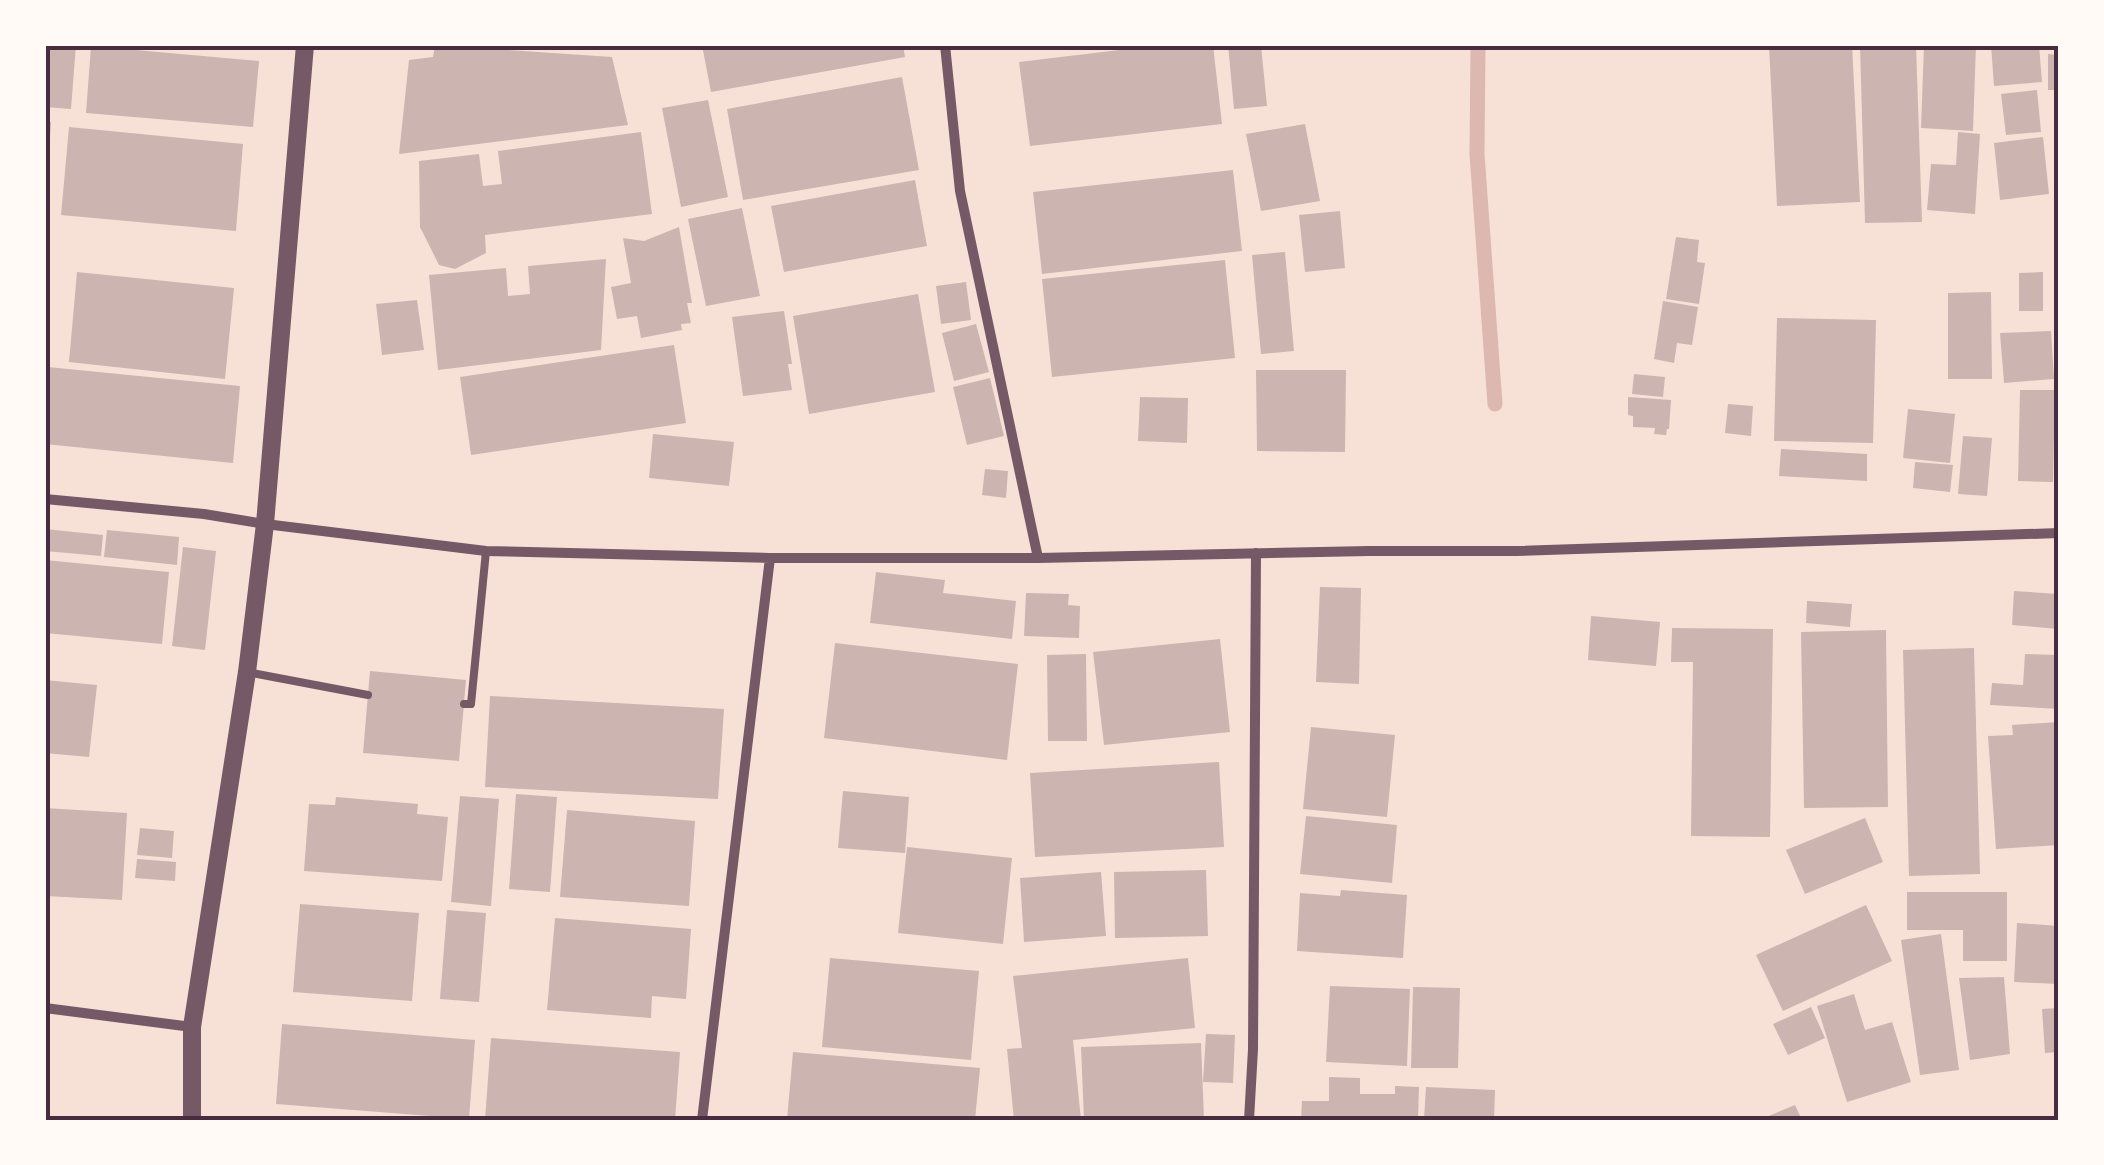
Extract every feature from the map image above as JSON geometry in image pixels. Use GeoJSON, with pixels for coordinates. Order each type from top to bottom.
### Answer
{"type":"FeatureCollection","features":[{"type":"Feature","properties":{"kind":"street"},"geometry":{"type":"LineString","coordinates":[[192,1120],[192,1027],[247,672],[265,524],[305,45]]}},
{"type":"Feature","properties":{"kind":"street"},"geometry":{"type":"LineString","coordinates":[[945,45],[960,191],[1038,558]]}},
{"type":"Feature","properties":{"kind":"street"},"geometry":{"type":"LineString","coordinates":[[45,499],[204,514],[486,551],[770,558],[1516,551],[2059,533]]}},
{"type":"Feature","properties":{"kind":"street"},"geometry":{"type":"LineString","coordinates":[[1249,1120],[1256,553]]}},
{"type":"Feature","properties":{"kind":"street"},"geometry":{"type":"LineString","coordinates":[[702,1120],[770,558]]}},
{"type":"Feature","properties":{"kind":"street"},"geometry":{"type":"LineString","coordinates":[[45,1008],[192,1027]]}},
{"type":"Feature","properties":{"kind":"lane"},"geometry":{"type":"LineString","coordinates":[[464,704],[471,704],[486,551]]}},
{"type":"Feature","properties":{"kind":"lane"},"geometry":{"type":"LineString","coordinates":[[247,672],[368,694]]}},
{"type":"Feature","properties":{"kind":"building"},"geometry":{"type":"Polygon","coordinates":[[[45,45],[76,45],[71,109],[45,107],[45,45]]]}},
{"type":"Feature","properties":{"kind":"building"},"geometry":{"type":"Polygon","coordinates":[[[435,45],[612,57],[628,125],[399,154],[409,60],[433,57],[435,45]]]}},
{"type":"Feature","properties":{"kind":"building"},"geometry":{"type":"Polygon","coordinates":[[[702,45],[903,45],[905,57],[711,92],[702,45]]]}},
{"type":"Feature","properties":{"kind":"building"},"geometry":{"type":"Polygon","coordinates":[[[1161,45],[1213,45],[1222,124],[1030,146],[1019,62],[1161,45]]]}},
{"type":"Feature","properties":{"kind":"building"},"geometry":{"type":"Polygon","coordinates":[[[1228,45],[1261,45],[1267,106],[1234,109],[1228,45]]]}},
{"type":"Feature","properties":{"kind":"building"},"geometry":{"type":"Polygon","coordinates":[[[1769,45],[1852,45],[1860,202],[1777,206],[1769,45]]]}},
{"type":"Feature","properties":{"kind":"building"},"geometry":{"type":"Polygon","coordinates":[[[1860,45],[1916,45],[1922,222],[1865,223],[1860,45]]]}},
{"type":"Feature","properties":{"kind":"building"},"geometry":{"type":"Polygon","coordinates":[[[1924,45],[1976,45],[1973,131],[1921,128],[1924,45]]]}},
{"type":"Feature","properties":{"kind":"building"},"geometry":{"type":"Polygon","coordinates":[[[1991,45],[2039,45],[2042,82],[1994,86],[1991,45]]]}},
{"type":"Feature","properties":{"kind":"building"},"geometry":{"type":"Polygon","coordinates":[[[91,46],[259,61],[253,127],[86,113],[91,46]]]}},
{"type":"Feature","properties":{"kind":"building"},"geometry":{"type":"Polygon","coordinates":[[[2048,54],[2059,55],[2059,90],[2048,90],[2048,54]]]}},
{"type":"Feature","properties":{"kind":"building"},"geometry":{"type":"Polygon","coordinates":[[[902,77],[919,170],[743,200],[727,109],[902,77]]]}},
{"type":"Feature","properties":{"kind":"building"},"geometry":{"type":"Polygon","coordinates":[[[2037,90],[2041,132],[2006,135],[2001,94],[2037,90]]]}},
{"type":"Feature","properties":{"kind":"building"},"geometry":{"type":"Polygon","coordinates":[[[708,100],[728,197],[681,207],[662,108],[708,100]]]}},
{"type":"Feature","properties":{"kind":"building"},"geometry":{"type":"Polygon","coordinates":[[[45,121],[51,122],[48,169],[45,169],[45,121]]]}},
{"type":"Feature","properties":{"kind":"building"},"geometry":{"type":"Polygon","coordinates":[[[1305,124],[1320,201],[1261,211],[1246,134],[1305,124]]]}},
{"type":"Feature","properties":{"kind":"building"},"geometry":{"type":"Polygon","coordinates":[[[69,127],[243,144],[236,231],[61,215],[69,127]]]}},
{"type":"Feature","properties":{"kind":"building"},"geometry":{"type":"Polygon","coordinates":[[[641,132],[652,214],[485,235],[486,253],[455,269],[439,265],[420,227],[419,161],[479,154],[483,186],[502,184],[498,151],[641,132]]]}},
{"type":"Feature","properties":{"kind":"building"},"geometry":{"type":"Polygon","coordinates":[[[1958,132],[1980,134],[1975,214],[1927,210],[1931,164],[1956,165],[1958,132]]]}},
{"type":"Feature","properties":{"kind":"building"},"geometry":{"type":"Polygon","coordinates":[[[2043,137],[2049,194],[2000,200],[1994,143],[2043,137]]]}},
{"type":"Feature","properties":{"kind":"building"},"geometry":{"type":"Polygon","coordinates":[[[1233,170],[1242,251],[1042,274],[1033,192],[1233,170]]]}},
{"type":"Feature","properties":{"kind":"building"},"geometry":{"type":"Polygon","coordinates":[[[915,180],[927,246],[784,272],[771,206],[915,180]]]}},
{"type":"Feature","properties":{"kind":"building"},"geometry":{"type":"Polygon","coordinates":[[[742,208],[760,296],[706,306],[688,219],[742,208]]]}},
{"type":"Feature","properties":{"kind":"building"},"geometry":{"type":"Polygon","coordinates":[[[1340,211],[1345,268],[1305,272],[1299,215],[1340,211]]]}},
{"type":"Feature","properties":{"kind":"building"},"geometry":{"type":"Polygon","coordinates":[[[679,227],[692,303],[687,303],[691,323],[681,324],[682,330],[641,338],[637,316],[617,319],[611,287],[631,283],[623,238],[644,241],[679,227]]]}},
{"type":"Feature","properties":{"kind":"building"},"geometry":{"type":"Polygon","coordinates":[[[1676,237],[1699,240],[1697,262],[1705,263],[1699,304],[1666,299],[1676,237]]]}},
{"type":"Feature","properties":{"kind":"building"},"geometry":{"type":"Polygon","coordinates":[[[1285,252],[1294,351],[1261,354],[1252,255],[1285,252]]]}},
{"type":"Feature","properties":{"kind":"building"},"geometry":{"type":"Polygon","coordinates":[[[606,259],[601,350],[438,370],[429,275],[506,268],[508,296],[530,294],[528,266],[606,259]]]}},
{"type":"Feature","properties":{"kind":"building"},"geometry":{"type":"Polygon","coordinates":[[[1225,260],[1235,358],[1052,377],[1042,279],[1225,260]]]}},
{"type":"Feature","properties":{"kind":"building"},"geometry":{"type":"Polygon","coordinates":[[[77,272],[234,288],[225,379],[69,362],[77,272]]]}},
{"type":"Feature","properties":{"kind":"building"},"geometry":{"type":"Polygon","coordinates":[[[2043,272],[2043,311],[2019,311],[2019,273],[2043,272]]]}},
{"type":"Feature","properties":{"kind":"building"},"geometry":{"type":"Polygon","coordinates":[[[966,282],[971,320],[941,324],[936,286],[966,282]]]}},
{"type":"Feature","properties":{"kind":"building"},"geometry":{"type":"Polygon","coordinates":[[[1991,292],[1992,379],[1948,379],[1948,293],[1991,292]]]}},
{"type":"Feature","properties":{"kind":"building"},"geometry":{"type":"Polygon","coordinates":[[[918,294],[935,392],[809,414],[793,316],[918,294]]]}},
{"type":"Feature","properties":{"kind":"building"},"geometry":{"type":"Polygon","coordinates":[[[417,300],[424,350],[382,355],[376,304],[417,300]]]}},
{"type":"Feature","properties":{"kind":"building"},"geometry":{"type":"Polygon","coordinates":[[[1663,301],[1698,307],[1692,345],[1677,343],[1674,363],[1654,359],[1663,301]]]}},
{"type":"Feature","properties":{"kind":"building"},"geometry":{"type":"Polygon","coordinates":[[[784,311],[792,390],[743,396],[732,317],[784,311]]]}},
{"type":"Feature","properties":{"kind":"building"},"geometry":{"type":"Polygon","coordinates":[[[1777,318],[1876,320],[1873,443],[1774,441],[1777,318]]]}},
{"type":"Feature","properties":{"kind":"building"},"geometry":{"type":"Polygon","coordinates":[[[976,324],[989,372],[954,381],[942,333],[976,324]]]}},
{"type":"Feature","properties":{"kind":"building"},"geometry":{"type":"Polygon","coordinates":[[[2051,331],[2054,379],[2004,383],[2000,333],[2051,331]]]}},
{"type":"Feature","properties":{"kind":"building"},"geometry":{"type":"Polygon","coordinates":[[[674,345],[686,423],[471,455],[460,377],[674,345]]]}},
{"type":"Feature","properties":{"kind":"building"},"geometry":{"type":"Polygon","coordinates":[[[48,367],[240,386],[233,463],[45,444],[48,367]]]}},
{"type":"Feature","properties":{"kind":"building"},"geometry":{"type":"Polygon","coordinates":[[[1256,370],[1346,370],[1345,452],[1257,451],[1256,370]]]}},
{"type":"Feature","properties":{"kind":"building"},"geometry":{"type":"Polygon","coordinates":[[[1634,374],[1665,377],[1663,397],[1632,394],[1634,374]]]}},
{"type":"Feature","properties":{"kind":"building"},"geometry":{"type":"Polygon","coordinates":[[[990,378],[1004,436],[967,445],[953,387],[990,378]]]}},
{"type":"Feature","properties":{"kind":"building"},"geometry":{"type":"Polygon","coordinates":[[[2020,390],[2055,390],[2053,482],[2018,481],[2020,390]]]}},
{"type":"Feature","properties":{"kind":"building"},"geometry":{"type":"Polygon","coordinates":[[[1140,397],[1188,398],[1187,443],[1138,441],[1140,397]]]}},
{"type":"Feature","properties":{"kind":"building"},"geometry":{"type":"Polygon","coordinates":[[[1628,397],[1671,400],[1666,435],[1654,434],[1655,428],[1633,427],[1628,397]]]}},
{"type":"Feature","properties":{"kind":"building"},"geometry":{"type":"Polygon","coordinates":[[[1728,404],[1753,406],[1751,436],[1725,433],[1728,404]]]}},
{"type":"Feature","properties":{"kind":"building"},"geometry":{"type":"Polygon","coordinates":[[[1908,409],[1955,414],[1950,463],[1903,458],[1908,409]]]}},
{"type":"Feature","properties":{"kind":"building"},"geometry":{"type":"Polygon","coordinates":[[[653,434],[734,442],[729,486],[649,478],[653,434]]]}},
{"type":"Feature","properties":{"kind":"building"},"geometry":{"type":"Polygon","coordinates":[[[1963,436],[1992,438],[1987,496],[1958,494],[1963,436]]]}},
{"type":"Feature","properties":{"kind":"building"},"geometry":{"type":"Polygon","coordinates":[[[1781,449],[1867,454],[1867,481],[1779,476],[1781,449]]]}},
{"type":"Feature","properties":{"kind":"building"},"geometry":{"type":"Polygon","coordinates":[[[1915,462],[1953,465],[1950,492],[1913,488],[1915,462]]]}},
{"type":"Feature","properties":{"kind":"building"},"geometry":{"type":"Polygon","coordinates":[[[985,469],[1008,471],[1006,498],[982,495],[985,469]]]}},
{"type":"Feature","properties":{"kind":"building"},"geometry":{"type":"Polygon","coordinates":[[[45,529],[103,535],[101,556],[45,551],[45,529]]]}},
{"type":"Feature","properties":{"kind":"building"},"geometry":{"type":"Polygon","coordinates":[[[107,530],[179,537],[177,565],[104,557],[107,530]]]}},
{"type":"Feature","properties":{"kind":"building"},"geometry":{"type":"Polygon","coordinates":[[[183,547],[216,551],[205,650],[172,646],[183,547]]]}},
{"type":"Feature","properties":{"kind":"building"},"geometry":{"type":"Polygon","coordinates":[[[45,560],[169,572],[162,644],[45,633],[45,560]]]}},
{"type":"Feature","properties":{"kind":"building"},"geometry":{"type":"Polygon","coordinates":[[[876,572],[945,580],[943,593],[1016,601],[1012,639],[870,623],[876,572]]]}},
{"type":"Feature","properties":{"kind":"building"},"geometry":{"type":"Polygon","coordinates":[[[1320,587],[1361,588],[1359,684],[1316,682],[1320,587]]]}},
{"type":"Feature","properties":{"kind":"building"},"geometry":{"type":"Polygon","coordinates":[[[2014,591],[2059,594],[2059,629],[2012,625],[2014,591]]]}},
{"type":"Feature","properties":{"kind":"building"},"geometry":{"type":"Polygon","coordinates":[[[1026,593],[1069,594],[1068,605],[1080,606],[1079,638],[1024,636],[1026,593]]]}},
{"type":"Feature","properties":{"kind":"building"},"geometry":{"type":"Polygon","coordinates":[[[1807,601],[1852,604],[1850,627],[1806,623],[1807,601]]]}},
{"type":"Feature","properties":{"kind":"building"},"geometry":{"type":"Polygon","coordinates":[[[1591,616],[1660,622],[1656,666],[1588,660],[1591,616]]]}},
{"type":"Feature","properties":{"kind":"building"},"geometry":{"type":"Polygon","coordinates":[[[1672,628],[1773,629],[1770,837],[1691,836],[1693,662],[1671,662],[1672,628]]]}},
{"type":"Feature","properties":{"kind":"building"},"geometry":{"type":"Polygon","coordinates":[[[1886,630],[1888,807],[1804,808],[1801,632],[1886,630]]]}},
{"type":"Feature","properties":{"kind":"building"},"geometry":{"type":"Polygon","coordinates":[[[1220,639],[1230,732],[1104,745],[1093,652],[1220,639]]]}},
{"type":"Feature","properties":{"kind":"building"},"geometry":{"type":"Polygon","coordinates":[[[835,643],[1018,664],[1007,760],[824,738],[835,643]]]}},
{"type":"Feature","properties":{"kind":"building"},"geometry":{"type":"Polygon","coordinates":[[[1974,648],[1980,874],[1909,876],[1903,650],[1974,648]]]}},
{"type":"Feature","properties":{"kind":"building"},"geometry":{"type":"Polygon","coordinates":[[[1086,654],[1087,741],[1048,741],[1047,655],[1086,654]]]}},
{"type":"Feature","properties":{"kind":"building"},"geometry":{"type":"Polygon","coordinates":[[[2025,654],[2059,655],[2059,709],[1990,705],[1992,683],[2023,685],[2025,654]]]}},
{"type":"Feature","properties":{"kind":"building"},"geometry":{"type":"Polygon","coordinates":[[[370,671],[466,680],[459,761],[363,753],[370,671]]]}},
{"type":"Feature","properties":{"kind":"building"},"geometry":{"type":"Polygon","coordinates":[[[45,680],[97,685],[89,757],[45,753],[45,680]]]}},
{"type":"Feature","properties":{"kind":"building"},"geometry":{"type":"Polygon","coordinates":[[[490,696],[724,709],[718,799],[485,787],[490,696]]]}},
{"type":"Feature","properties":{"kind":"building"},"geometry":{"type":"Polygon","coordinates":[[[2059,722],[2059,845],[1996,849],[1988,736],[2013,735],[2012,725],[2059,722]]]}},
{"type":"Feature","properties":{"kind":"building"},"geometry":{"type":"Polygon","coordinates":[[[1311,727],[1395,735],[1387,817],[1303,809],[1311,727]]]}},
{"type":"Feature","properties":{"kind":"building"},"geometry":{"type":"Polygon","coordinates":[[[1219,762],[1224,847],[1035,857],[1030,773],[1219,762]]]}},
{"type":"Feature","properties":{"kind":"building"},"geometry":{"type":"Polygon","coordinates":[[[843,791],[909,797],[905,853],[838,848],[843,791]]]}},
{"type":"Feature","properties":{"kind":"building"},"geometry":{"type":"Polygon","coordinates":[[[516,794],[557,797],[550,892],[509,889],[516,794]]]}},
{"type":"Feature","properties":{"kind":"building"},"geometry":{"type":"Polygon","coordinates":[[[460,796],[499,799],[491,906],[451,902],[460,796]]]}},
{"type":"Feature","properties":{"kind":"building"},"geometry":{"type":"Polygon","coordinates":[[[336,797],[418,804],[417,814],[448,817],[442,881],[304,871],[309,804],[335,805],[336,797]]]}},
{"type":"Feature","properties":{"kind":"building"},"geometry":{"type":"Polygon","coordinates":[[[45,808],[127,813],[122,900],[45,896],[45,808]]]}},
{"type":"Feature","properties":{"kind":"building"},"geometry":{"type":"Polygon","coordinates":[[[567,810],[695,821],[689,906],[560,897],[567,810]]]}},
{"type":"Feature","properties":{"kind":"building"},"geometry":{"type":"Polygon","coordinates":[[[1306,816],[1397,825],[1392,883],[1300,874],[1306,816]]]}},
{"type":"Feature","properties":{"kind":"building"},"geometry":{"type":"Polygon","coordinates":[[[1865,818],[1883,862],[1805,894],[1786,850],[1865,818]]]}},
{"type":"Feature","properties":{"kind":"building"},"geometry":{"type":"Polygon","coordinates":[[[140,828],[174,831],[172,858],[137,855],[140,828]]]}},
{"type":"Feature","properties":{"kind":"building"},"geometry":{"type":"Polygon","coordinates":[[[907,847],[1012,858],[1003,944],[898,933],[907,847]]]}},
{"type":"Feature","properties":{"kind":"building"},"geometry":{"type":"Polygon","coordinates":[[[137,859],[176,862],[175,881],[135,878],[137,859]]]}},
{"type":"Feature","properties":{"kind":"building"},"geometry":{"type":"Polygon","coordinates":[[[1206,870],[1208,936],[1115,938],[1114,872],[1206,870]]]}},
{"type":"Feature","properties":{"kind":"building"},"geometry":{"type":"Polygon","coordinates":[[[1101,872],[1106,936],[1024,942],[1020,878],[1101,872]]]}},
{"type":"Feature","properties":{"kind":"building"},"geometry":{"type":"Polygon","coordinates":[[[1341,890],[1407,895],[1403,958],[1297,951],[1300,893],[1340,896],[1341,890]]]}},
{"type":"Feature","properties":{"kind":"building"},"geometry":{"type":"Polygon","coordinates":[[[1907,892],[2007,892],[2007,961],[1963,961],[1963,930],[1907,930],[1907,892]]]}},
{"type":"Feature","properties":{"kind":"building"},"geometry":{"type":"Polygon","coordinates":[[[300,904],[419,913],[412,1001],[293,992],[300,904]]]}},
{"type":"Feature","properties":{"kind":"building"},"geometry":{"type":"Polygon","coordinates":[[[1866,905],[1892,961],[1783,1011],[1756,955],[1866,905]]]}},
{"type":"Feature","properties":{"kind":"building"},"geometry":{"type":"Polygon","coordinates":[[[447,910],[486,913],[479,1002],[440,999],[447,910]]]}},
{"type":"Feature","properties":{"kind":"building"},"geometry":{"type":"Polygon","coordinates":[[[555,918],[691,929],[686,999],[652,996],[651,1018],[547,1010],[555,918]]]}},
{"type":"Feature","properties":{"kind":"building"},"geometry":{"type":"Polygon","coordinates":[[[2017,923],[2059,926],[2059,984],[2014,982],[2017,923]]]}},
{"type":"Feature","properties":{"kind":"building"},"geometry":{"type":"Polygon","coordinates":[[[1941,934],[1959,1070],[1920,1075],[1901,940],[1941,934]]]}},
{"type":"Feature","properties":{"kind":"building"},"geometry":{"type":"Polygon","coordinates":[[[830,958],[979,971],[971,1060],[822,1047],[830,958]]]}},
{"type":"Feature","properties":{"kind":"building"},"geometry":{"type":"Polygon","coordinates":[[[1188,958],[1195,1028],[1073,1040],[1081,1120],[1014,1120],[1007,1049],[1022,1048],[1013,976],[1188,958]]]}},
{"type":"Feature","properties":{"kind":"building"},"geometry":{"type":"Polygon","coordinates":[[[2004,977],[2010,1054],[1970,1060],[1959,978],[2004,977]]]}},
{"type":"Feature","properties":{"kind":"building"},"geometry":{"type":"Polygon","coordinates":[[[1330,986],[1410,989],[1407,1066],[1326,1062],[1330,986]]]}},
{"type":"Feature","properties":{"kind":"building"},"geometry":{"type":"Polygon","coordinates":[[[1413,987],[1460,988],[1458,1068],[1411,1068],[1413,987]]]}},
{"type":"Feature","properties":{"kind":"building"},"geometry":{"type":"Polygon","coordinates":[[[1854,994],[1865,1030],[1892,1022],[1911,1082],[1847,1102],[1817,1006],[1854,994]]]}},
{"type":"Feature","properties":{"kind":"building"},"geometry":{"type":"Polygon","coordinates":[[[1811,1007],[1825,1038],[1788,1055],[1773,1024],[1811,1007]]]}},
{"type":"Feature","properties":{"kind":"building"},"geometry":{"type":"Polygon","coordinates":[[[2059,1008],[2059,1052],[2045,1053],[2042,1009],[2059,1008]]]}},
{"type":"Feature","properties":{"kind":"building"},"geometry":{"type":"Polygon","coordinates":[[[282,1024],[475,1040],[469,1119],[276,1104],[282,1024]]]}},
{"type":"Feature","properties":{"kind":"building"},"geometry":{"type":"Polygon","coordinates":[[[1206,1034],[1235,1035],[1233,1083],[1203,1082],[1206,1034]]]}},
{"type":"Feature","properties":{"kind":"building"},"geometry":{"type":"Polygon","coordinates":[[[491,1038],[680,1052],[675,1120],[485,1120],[491,1038]]]}},
{"type":"Feature","properties":{"kind":"building"},"geometry":{"type":"Polygon","coordinates":[[[1201,1043],[1204,1119],[1084,1120],[1081,1047],[1201,1043]]]}},
{"type":"Feature","properties":{"kind":"building"},"geometry":{"type":"Polygon","coordinates":[[[793,1052],[980,1068],[975,1120],[787,1120],[793,1052]]]}},
{"type":"Feature","properties":{"kind":"building"},"geometry":{"type":"Polygon","coordinates":[[[1329,1077],[1360,1078],[1360,1094],[1395,1094],[1395,1086],[1419,1087],[1418,1120],[1301,1120],[1302,1101],[1329,1101],[1329,1077]]]}},
{"type":"Feature","properties":{"kind":"building"},"geometry":{"type":"Polygon","coordinates":[[[1426,1087],[1495,1090],[1494,1120],[1424,1120],[1426,1087]]]}},
{"type":"Feature","properties":{"kind":"building"},"geometry":{"type":"Polygon","coordinates":[[[1795,1105],[1802,1120],[1759,1120],[1795,1105]]]}},
{"type":"Feature","properties":{"kind":"waterway"},"geometry":{"type":"LineString","coordinates":[[1478,45],[1477,154],[1495,404]]}}]}
